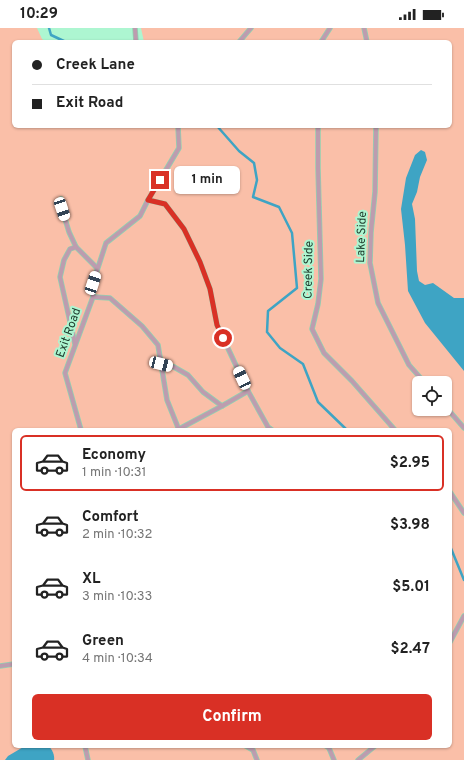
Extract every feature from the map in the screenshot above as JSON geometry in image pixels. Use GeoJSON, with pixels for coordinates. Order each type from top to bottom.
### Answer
{"type":"FeatureCollection","features":[{"type":"Feature","properties":{"kind":"lane"},"geometry":{"type":"LineString","coordinates":[[135,28],[136,40]]}},
{"type":"Feature","properties":{"kind":"lane"},"geometry":{"type":"LineString","coordinates":[[241,40],[251,28]]}},
{"type":"Feature","properties":{"kind":"lane"},"geometry":{"type":"LineString","coordinates":[[322,40],[330,28]]}},
{"type":"Feature","properties":{"kind":"lane"},"geometry":{"type":"LineString","coordinates":[[364,28],[367,40]]}},
{"type":"Feature","properties":{"kind":"lane","name":"Exit Road"},"geometry":{"type":"LineString","coordinates":[[80,428],[65,372],[93,297],[93,283],[97,268],[106,243],[140,216],[179,148],[178,128]]}},
{"type":"Feature","properties":{"kind":"lane","name":"Creek Side"},"geometry":{"type":"LineString","coordinates":[[318,128],[320,279],[318,304],[312,329],[324,353],[352,381],[393,428]]}},
{"type":"Feature","properties":{"kind":"lane","name":"Lake Side"},"geometry":{"type":"LineString","coordinates":[[376,128],[375,192],[370,232],[370,263],[378,303],[409,365],[419,376]]}},
{"type":"Feature","properties":{"kind":"lane"},"geometry":{"type":"LineString","coordinates":[[61,199],[62,209],[69,232],[76,247],[97,268]]}},
{"type":"Feature","properties":{"kind":"lane"},"geometry":{"type":"LineString","coordinates":[[148,200],[165,204],[184,229],[200,262],[210,289],[217,325],[248,391],[269,428]]}},
{"type":"Feature","properties":{"kind":"lane"},"geometry":{"type":"LineString","coordinates":[[76,247],[70,249],[64,260],[60,277],[76,345]]}},
{"type":"Feature","properties":{"kind":"lane"},"geometry":{"type":"LineString","coordinates":[[93,297],[110,298],[142,326],[158,346],[167,400],[178,428]]}},
{"type":"Feature","properties":{"kind":"lane"},"geometry":{"type":"LineString","coordinates":[[161,364],[174,367],[188,375],[203,392],[222,406]]}},
{"type":"Feature","properties":{"kind":"lane"},"geometry":{"type":"LineString","coordinates":[[183,428],[248,391]]}},
{"type":"Feature","properties":{"kind":"lane"},"geometry":{"type":"LineString","coordinates":[[452,414],[464,428]]}},
{"type":"Feature","properties":{"kind":"lane"},"geometry":{"type":"LineString","coordinates":[[452,495],[464,513]]}},
{"type":"Feature","properties":{"kind":"lane"},"geometry":{"type":"LineString","coordinates":[[452,638],[464,616]]}},
{"type":"Feature","properties":{"kind":"lane"},"geometry":{"type":"LineString","coordinates":[[1,666],[12,664]]}},
{"type":"Feature","properties":{"kind":"lane"},"geometry":{"type":"LineString","coordinates":[[85,748],[88,760]]}},
{"type":"Feature","properties":{"kind":"lane"},"geometry":{"type":"LineString","coordinates":[[250,748],[253,750],[257,760]]}},
{"type":"Feature","properties":{"kind":"lane"},"geometry":{"type":"LineString","coordinates":[[329,748],[334,760]]}},
{"type":"Feature","properties":{"kind":"lane"},"geometry":{"type":"LineString","coordinates":[[358,760],[373,748]]}},
{"type":"Feature","properties":{"kind":"shaded area"},"geometry":{"type":"Polygon","coordinates":[[[0,28],[37,28],[43,40],[12,40],[12,128],[452,128],[452,40],[144,40],[141,28],[464,28],[464,760],[0,760],[0,28]]]}},
{"type":"Feature","properties":{"kind":"water"},"geometry":{"type":"Polygon","coordinates":[[[421,150],[425,152],[427,160],[412,204],[415,219],[417,271],[419,281],[425,285],[433,283],[454,298],[464,298],[464,371],[425,323],[408,291],[401,209],[406,178],[415,155],[421,150]]]}},
{"type":"Feature","properties":{"kind":"water"},"geometry":{"type":"Polygon","coordinates":[[[22,748],[51,748],[54,760],[5,760],[8,756],[22,748]]]}},
{"type":"Feature","properties":{"kind":"waterway"},"geometry":{"type":"LineString","coordinates":[[49,28],[51,35],[62,40]]}},
{"type":"Feature","properties":{"kind":"waterway"},"geometry":{"type":"LineString","coordinates":[[219,128],[239,151],[254,163],[257,180],[253,197],[279,207],[292,233],[297,288],[268,311],[267,332],[280,348],[303,364],[318,402],[345,428]]}},
{"type":"Feature","properties":{"kind":"waterway"},"geometry":{"type":"LineString","coordinates":[[452,551],[464,580]]}},
{"type":"Feature","properties":{"kind":"route"},"geometry":{"type":"LineString","coordinates":[[160,180],[148,200],[165,204],[184,229],[200,262],[210,289],[217,325],[223,338]]}}]}
